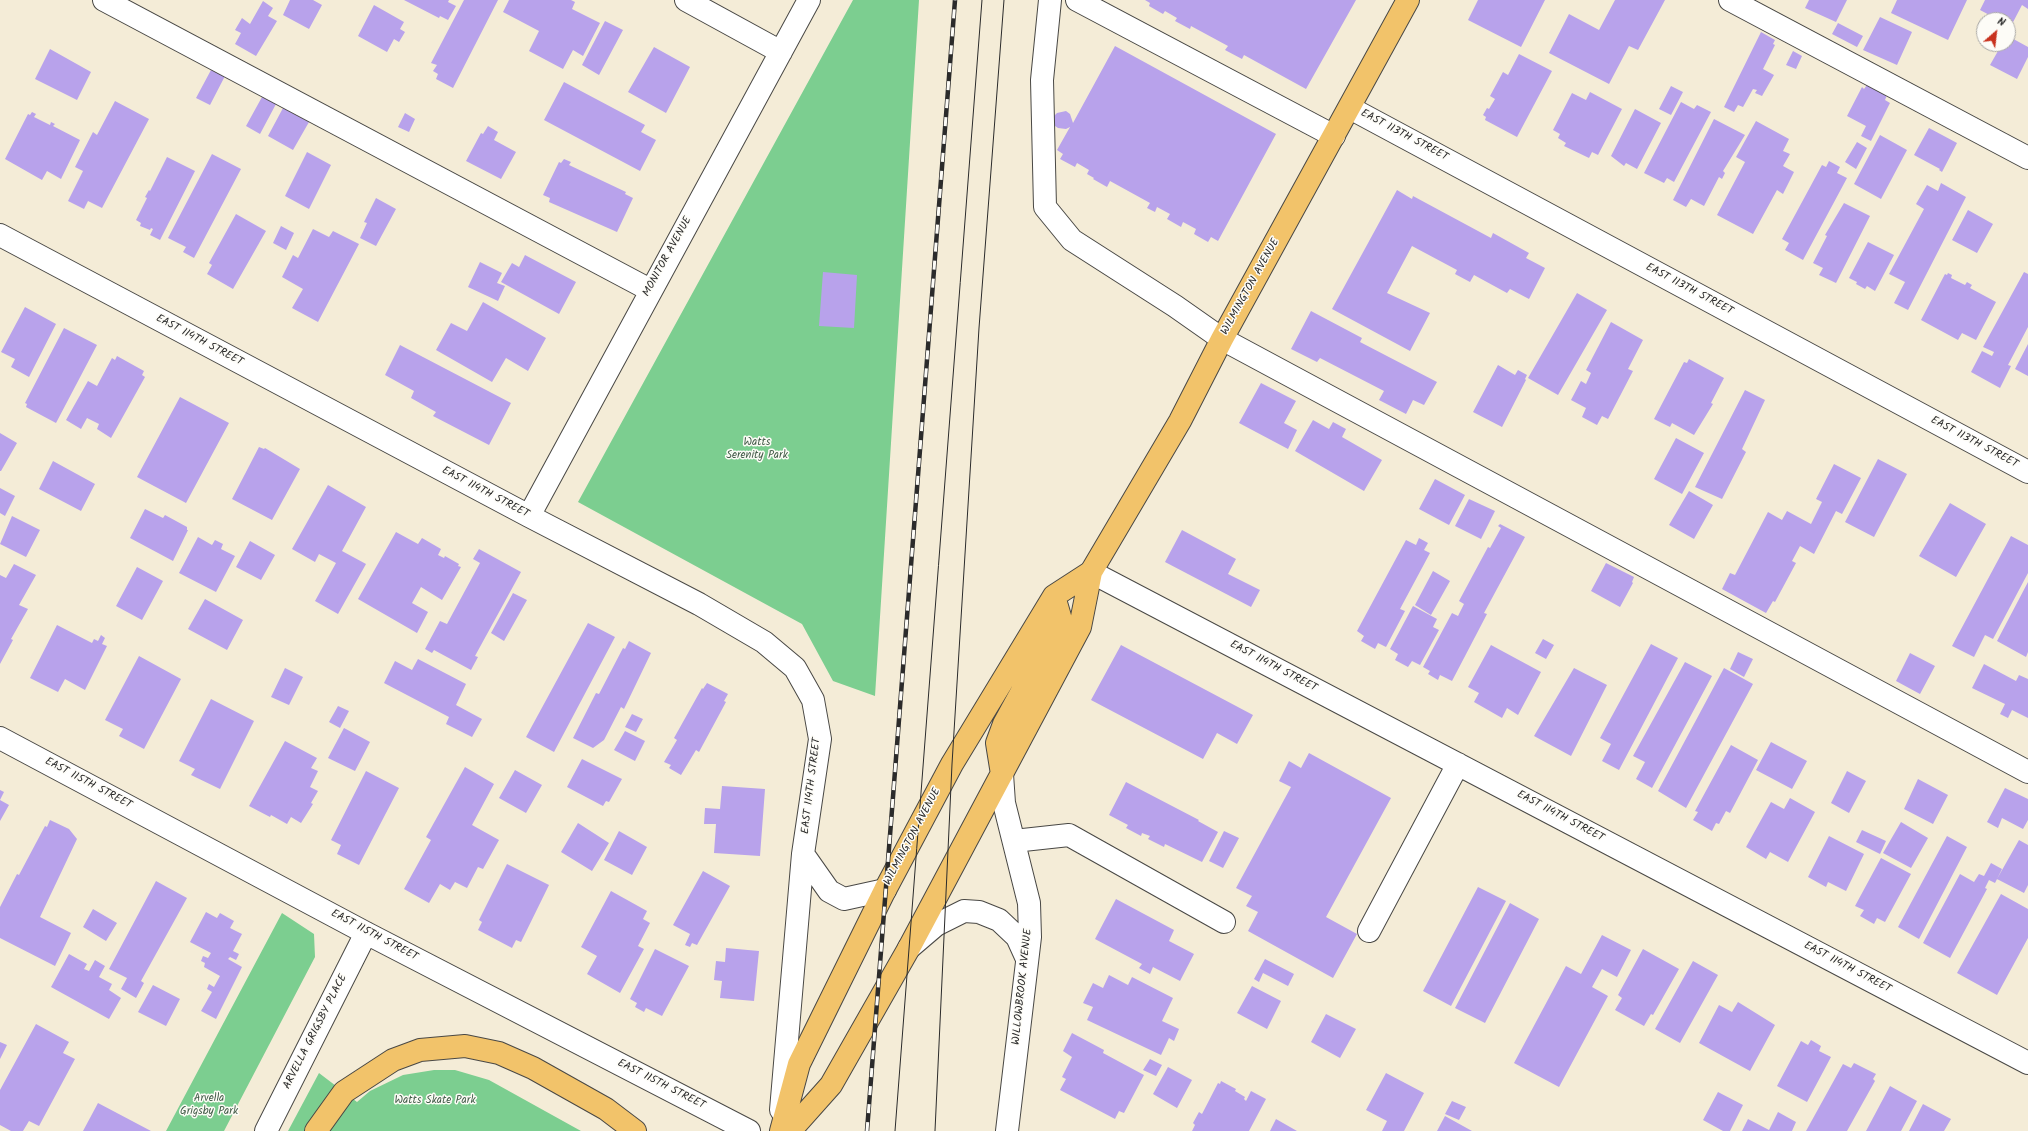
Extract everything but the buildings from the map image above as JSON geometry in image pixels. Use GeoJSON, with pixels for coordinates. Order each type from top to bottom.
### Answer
{"type":"FeatureCollection","features":[{"type":"Feature","properties":{"kind":"main road","name":"WILMINGTON AVENUE"},"geometry":{"type":"LineString","coordinates":[[790,1131],[831,1085],[909,948],[1080,627],[1091,572],[1180,421],[1222,339],[1408,0]]}},
{"type":"Feature","properties":{"kind":"main road","name":"WILMINGTON AVENUE"},"geometry":{"type":"LineString","coordinates":[[780,1131],[800,1064],[885,890],[952,764],[1054,596],[1091,572]]}},
{"type":"Feature","properties":{"kind":"main road"},"geometry":{"type":"LineString","coordinates":[[1002,774],[997,743],[1004,724],[1061,620],[1054,596]]}},
{"type":"Feature","properties":{"kind":"main road"},"geometry":{"type":"LineString","coordinates":[[316,1131],[344,1092],[393,1060],[420,1050],[465,1046],[499,1053],[532,1068],[606,1109],[635,1131]]}},
{"type":"Feature","properties":{"kind":"street"},"geometry":{"type":"LineString","coordinates":[[104,0],[650,290]]}},
{"type":"Feature","properties":{"kind":"street"},"geometry":{"type":"LineString","coordinates":[[686,0],[781,52]]}},
{"type":"Feature","properties":{"kind":"street","name":"MONITOR AVENUE"},"geometry":{"type":"LineString","coordinates":[[529,516],[650,290],[809,0]]}},
{"type":"Feature","properties":{"kind":"street"},"geometry":{"type":"LineString","coordinates":[[1050,0],[1042,80],[1045,207],[1072,240],[1175,306],[1222,339],[2028,772]]}},
{"type":"Feature","properties":{"kind":"street"},"geometry":{"type":"LineString","coordinates":[[1077,0],[1334,136]]}},
{"type":"Feature","properties":{"kind":"street"},"geometry":{"type":"LineString","coordinates":[[1730,0],[2028,158]]}},
{"type":"Feature","properties":{"kind":"street","name":"EAST 113TH STREET"},"geometry":{"type":"LineString","coordinates":[[1350,108],[2028,472]]}},
{"type":"Feature","properties":{"kind":"street","name":"EAST 114TH STREET"},"geometry":{"type":"LineString","coordinates":[[0,235],[529,516],[699,604],[764,642],[795,668],[814,700],[820,740],[803,854],[780,1131]]}},
{"type":"Feature","properties":{"kind":"street","name":"EAST 114TH STREET"},"geometry":{"type":"LineString","coordinates":[[1091,572],[2028,1063]]}},
{"type":"Feature","properties":{"kind":"street","name":"EAST 115TH STREET"},"geometry":{"type":"LineString","coordinates":[[0,738],[366,932],[749,1131]]}},
{"type":"Feature","properties":{"kind":"street"},"geometry":{"type":"LineString","coordinates":[[1369,931],[1458,764]]}},
{"type":"Feature","properties":{"kind":"street","name":"WILLOWBROOK AVENUE"},"geometry":{"type":"LineString","coordinates":[[1002,774],[1004,803],[1029,903],[1030,937],[1007,1131]]}},
{"type":"Feature","properties":{"kind":"street"},"geometry":{"type":"LineString","coordinates":[[1014,841],[1068,835],[1224,922]]}},
{"type":"Feature","properties":{"kind":"street"},"geometry":{"type":"LineString","coordinates":[[803,854],[829,891],[844,900],[885,890]]}},
{"type":"Feature","properties":{"kind":"street"},"geometry":{"type":"LineString","coordinates":[[909,948],[936,926],[964,911],[979,912],[1000,920],[1017,937],[1027,959]]}},
{"type":"Feature","properties":{"kind":"street","name":"ARVELLA GRIGSBY PLACE"},"geometry":{"type":"LineString","coordinates":[[266,1131],[366,932]]}},
{"type":"Feature","properties":{"kind":"green space","name":"Watts Serenity Park"},"geometry":{"type":"Polygon","coordinates":[[[853,0],[919,0],[875,696],[833,681],[802,624],[578,502],[853,0]]]}},
{"type":"Feature","properties":{"kind":"green space","name":"Arvella Grigsby Park"},"geometry":{"type":"Polygon","coordinates":[[[282,913],[314,934],[315,957],[224,1131],[166,1131],[282,913]]]}},
{"type":"Feature","properties":{"kind":"green space","name":"Watts Skate Park"},"geometry":{"type":"Polygon","coordinates":[[[434,1070],[455,1070],[489,1080],[581,1131],[288,1131],[319,1073],[357,1102],[370,1091],[403,1075],[434,1070]]]}},
{"type":"Feature","properties":{"kind":"tram line"},"geometry":{"type":"LineString","coordinates":[[895,1131],[982,0]]}},
{"type":"Feature","properties":{"kind":"tram line"},"geometry":{"type":"LineString","coordinates":[[935,1131],[952,764],[979,328],[1004,0]]}},
{"type":"Feature","properties":{"kind":"railway"},"geometry":{"type":"LineString","coordinates":[[867,1131],[955,0]]}}]}
